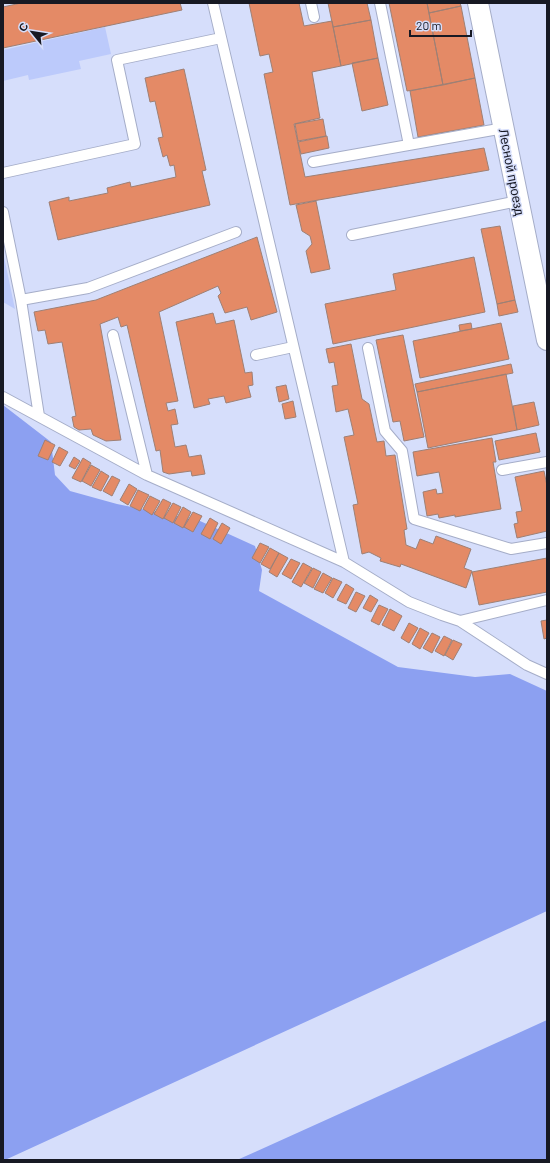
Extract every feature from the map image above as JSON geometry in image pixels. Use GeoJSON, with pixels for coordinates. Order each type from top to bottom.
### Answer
{"type":"FeatureCollection","features":[{"type":"Feature","properties":{"kind":"street","name":"Лесной проезд"},"geometry":{"type":"LineString","coordinates":[[478,3],[547,340]]}},
{"type":"Feature","properties":{"kind":"lane"},"geometry":{"type":"LineString","coordinates":[[213,3],[344,562]]}},
{"type":"Feature","properties":{"kind":"lane"},"geometry":{"type":"LineString","coordinates":[[311,3],[314,17]]}},
{"type":"Feature","properties":{"kind":"lane"},"geometry":{"type":"LineString","coordinates":[[380,3],[410,145]]}},
{"type":"Feature","properties":{"kind":"lane"},"geometry":{"type":"LineString","coordinates":[[3,173],[135,144],[117,60],[221,38]]}},
{"type":"Feature","properties":{"kind":"lane"},"geometry":{"type":"LineString","coordinates":[[313,162],[504,128]]}},
{"type":"Feature","properties":{"kind":"lane"},"geometry":{"type":"LineString","coordinates":[[352,236],[518,201]]}},
{"type":"Feature","properties":{"kind":"lane"},"geometry":{"type":"LineString","coordinates":[[3,212],[21,300],[39,416]]}},
{"type":"Feature","properties":{"kind":"lane"},"geometry":{"type":"LineString","coordinates":[[21,300],[88,288],[236,232]]}},
{"type":"Feature","properties":{"kind":"lane"},"geometry":{"type":"LineString","coordinates":[[113,335],[147,475]]}},
{"type":"Feature","properties":{"kind":"lane"},"geometry":{"type":"LineString","coordinates":[[256,355],[293,348]]}},
{"type":"Feature","properties":{"kind":"lane"},"geometry":{"type":"LineString","coordinates":[[368,348],[385,430],[402,451],[414,519],[511,549],[547,543]]}},
{"type":"Feature","properties":{"kind":"lane"},"geometry":{"type":"LineString","coordinates":[[3,397],[147,475],[344,562],[409,602],[460,621],[527,665],[547,674]]}},
{"type":"Feature","properties":{"kind":"lane"},"geometry":{"type":"LineString","coordinates":[[502,470],[547,462]]}},
{"type":"Feature","properties":{"kind":"lane"},"geometry":{"type":"LineString","coordinates":[[460,621],[547,600]]}},
{"type":"Feature","properties":{"kind":"shaded area"},"geometry":{"type":"Polygon","coordinates":[[[105,27],[111,54],[79,61],[81,69],[29,80],[28,75],[3,81],[3,50],[105,27]]]}},
{"type":"Feature","properties":{"kind":"shaded area"},"geometry":{"type":"Polygon","coordinates":[[[3,252],[15,309],[3,302],[3,252]]]}},
{"type":"Feature","properties":{"kind":"shaded area"},"geometry":{"type":"Polygon","coordinates":[[[3,405],[51,442],[55,475],[70,491],[117,504],[200,521],[255,546],[262,570],[259,591],[398,667],[475,677],[510,674],[547,691],[547,911],[5,1160],[3,1160],[3,405]]]}},
{"type":"Feature","properties":{"kind":"shaded area"},"geometry":{"type":"Polygon","coordinates":[[[547,1020],[547,1160],[237,1160],[255,1152],[547,1020]]]}},
{"type":"Feature","properties":{"kind":"building"},"geometry":{"type":"Polygon","coordinates":[[[21,3],[180,3],[182,10],[3,48],[3,7],[21,3]]]}},
{"type":"Feature","properties":{"kind":"building"},"geometry":{"type":"Polygon","coordinates":[[[249,3],[299,3],[304,26],[332,21],[341,66],[312,72],[320,118],[294,124],[305,177],[484,148],[489,170],[290,205],[264,74],[273,72],[269,54],[260,56],[249,3]]]}},
{"type":"Feature","properties":{"kind":"building"},"geometry":{"type":"Polygon","coordinates":[[[328,3],[367,3],[371,20],[333,27],[328,3]]]}},
{"type":"Feature","properties":{"kind":"building"},"geometry":{"type":"Polygon","coordinates":[[[389,3],[427,3],[443,85],[407,91],[389,3]]]}},
{"type":"Feature","properties":{"kind":"building"},"geometry":{"type":"Polygon","coordinates":[[[427,3],[460,3],[461,6],[429,13],[427,3]]]}},
{"type":"Feature","properties":{"kind":"building"},"geometry":{"type":"Polygon","coordinates":[[[461,6],[475,78],[443,85],[429,13],[461,6]]]}},
{"type":"Feature","properties":{"kind":"building"},"geometry":{"type":"Polygon","coordinates":[[[371,20],[378,58],[341,66],[333,27],[371,20]]]}},
{"type":"Feature","properties":{"kind":"building"},"geometry":{"type":"Polygon","coordinates":[[[378,58],[388,105],[362,111],[352,63],[378,58]]]}},
{"type":"Feature","properties":{"kind":"building"},"geometry":{"type":"Polygon","coordinates":[[[184,69],[206,170],[202,171],[210,205],[58,240],[49,202],[69,197],[69,201],[108,193],[107,188],[130,182],[131,187],[176,177],[174,165],[170,166],[167,155],[163,157],[158,138],[163,137],[155,101],[150,102],[145,78],[184,69]]]}},
{"type":"Feature","properties":{"kind":"building"},"geometry":{"type":"Polygon","coordinates":[[[475,78],[484,125],[418,137],[410,91],[475,78]]]}},
{"type":"Feature","properties":{"kind":"building"},"geometry":{"type":"Polygon","coordinates":[[[323,119],[326,136],[298,141],[295,124],[323,119]]]}},
{"type":"Feature","properties":{"kind":"building"},"geometry":{"type":"Polygon","coordinates":[[[327,136],[329,148],[301,154],[298,142],[327,136]]]}},
{"type":"Feature","properties":{"kind":"building"},"geometry":{"type":"Polygon","coordinates":[[[316,201],[330,269],[311,273],[306,251],[312,244],[310,236],[302,231],[296,205],[316,201]]]}},
{"type":"Feature","properties":{"kind":"building"},"geometry":{"type":"Polygon","coordinates":[[[500,226],[515,300],[497,304],[481,229],[500,226]]]}},
{"type":"Feature","properties":{"kind":"building"},"geometry":{"type":"Polygon","coordinates":[[[257,237],[277,312],[251,320],[247,307],[225,313],[218,296],[221,293],[218,286],[159,312],[178,401],[166,403],[168,411],[175,409],[178,424],[171,425],[175,447],[186,445],[189,457],[201,455],[205,474],[192,476],[191,471],[169,474],[163,472],[160,450],[156,451],[127,325],[121,327],[118,317],[100,324],[121,440],[106,441],[93,435],[91,429],[79,430],[74,427],[72,417],[76,416],[62,342],[48,344],[45,330],[38,331],[34,312],[96,300],[257,237]]]}},
{"type":"Feature","properties":{"kind":"building"},"geometry":{"type":"Polygon","coordinates":[[[474,257],[485,312],[333,344],[325,304],[396,290],[393,274],[474,257]]]}},
{"type":"Feature","properties":{"kind":"building"},"geometry":{"type":"Polygon","coordinates":[[[515,300],[518,312],[499,316],[497,304],[515,300]]]}},
{"type":"Feature","properties":{"kind":"building"},"geometry":{"type":"Polygon","coordinates":[[[213,313],[216,324],[234,320],[245,373],[252,372],[253,385],[248,386],[251,397],[226,403],[224,396],[208,399],[210,404],[194,408],[176,322],[213,313]]]}},
{"type":"Feature","properties":{"kind":"building"},"geometry":{"type":"Polygon","coordinates":[[[471,323],[472,329],[460,331],[459,325],[471,323]]]}},
{"type":"Feature","properties":{"kind":"building"},"geometry":{"type":"Polygon","coordinates":[[[501,323],[509,359],[420,378],[413,341],[501,323]]]}},
{"type":"Feature","properties":{"kind":"building"},"geometry":{"type":"Polygon","coordinates":[[[403,335],[424,437],[404,441],[400,421],[393,422],[376,340],[403,335]]]}},
{"type":"Feature","properties":{"kind":"building"},"geometry":{"type":"Polygon","coordinates":[[[351,344],[362,399],[369,404],[377,442],[384,441],[386,456],[395,455],[407,529],[404,530],[406,545],[416,549],[420,539],[433,544],[436,536],[471,549],[464,568],[472,571],[466,588],[401,564],[400,567],[380,561],[381,558],[369,552],[362,554],[353,505],[358,504],[344,437],[354,435],[348,409],[336,412],[332,386],[338,385],[334,362],[329,363],[326,349],[351,344]]]}},
{"type":"Feature","properties":{"kind":"building"},"geometry":{"type":"Polygon","coordinates":[[[511,364],[513,373],[417,392],[415,384],[511,364]]]}},
{"type":"Feature","properties":{"kind":"building"},"geometry":{"type":"Polygon","coordinates":[[[506,374],[517,430],[428,448],[417,392],[506,374]]]}},
{"type":"Feature","properties":{"kind":"building"},"geometry":{"type":"Polygon","coordinates":[[[286,385],[289,399],[279,402],[276,387],[286,385]]]}},
{"type":"Feature","properties":{"kind":"building"},"geometry":{"type":"Polygon","coordinates":[[[293,401],[296,417],[285,419],[282,404],[293,401]]]}},
{"type":"Feature","properties":{"kind":"building"},"geometry":{"type":"Polygon","coordinates":[[[534,402],[539,425],[517,430],[513,406],[534,402]]]}},
{"type":"Feature","properties":{"kind":"building"},"geometry":{"type":"Polygon","coordinates":[[[536,433],[540,452],[499,460],[495,441],[536,433]]]}},
{"type":"Feature","properties":{"kind":"building"},"geometry":{"type":"Polygon","coordinates":[[[492,438],[496,462],[493,462],[501,509],[455,517],[455,515],[439,518],[438,514],[427,516],[423,492],[436,489],[437,494],[443,493],[439,472],[417,476],[413,452],[492,438]]]}},
{"type":"Feature","properties":{"kind":"building"},"geometry":{"type":"Polygon","coordinates":[[[45,440],[55,445],[48,460],[38,456],[45,440]]]}},
{"type":"Feature","properties":{"kind":"building"},"geometry":{"type":"Polygon","coordinates":[[[59,447],[68,452],[60,466],[52,462],[59,447]]]}},
{"type":"Feature","properties":{"kind":"building"},"geometry":{"type":"Polygon","coordinates":[[[74,457],[80,461],[75,469],[69,466],[74,457]]]}},
{"type":"Feature","properties":{"kind":"building"},"geometry":{"type":"Polygon","coordinates":[[[83,458],[91,463],[81,482],[72,478],[83,458]]]}},
{"type":"Feature","properties":{"kind":"building"},"geometry":{"type":"Polygon","coordinates":[[[91,465],[100,470],[91,486],[82,481],[91,465]]]}},
{"type":"Feature","properties":{"kind":"building"},"geometry":{"type":"Polygon","coordinates":[[[101,471],[109,476],[101,491],[92,487],[101,471]]]}},
{"type":"Feature","properties":{"kind":"building"},"geometry":{"type":"Polygon","coordinates":[[[544,471],[547,486],[547,531],[517,538],[514,524],[518,523],[516,512],[522,511],[515,477],[544,471]]]}},
{"type":"Feature","properties":{"kind":"building"},"geometry":{"type":"Polygon","coordinates":[[[112,476],[120,480],[112,496],[103,491],[112,476]]]}},
{"type":"Feature","properties":{"kind":"building"},"geometry":{"type":"Polygon","coordinates":[[[129,484],[137,489],[128,505],[120,500],[129,484]]]}},
{"type":"Feature","properties":{"kind":"building"},"geometry":{"type":"Polygon","coordinates":[[[138,490],[149,495],[140,511],[130,506],[138,490]]]}},
{"type":"Feature","properties":{"kind":"building"},"geometry":{"type":"Polygon","coordinates":[[[150,496],[160,501],[152,515],[143,509],[150,496]]]}},
{"type":"Feature","properties":{"kind":"building"},"geometry":{"type":"Polygon","coordinates":[[[163,499],[171,503],[163,519],[154,514],[163,499]]]}},
{"type":"Feature","properties":{"kind":"building"},"geometry":{"type":"Polygon","coordinates":[[[173,503],[181,507],[173,523],[164,518],[173,503]]]}},
{"type":"Feature","properties":{"kind":"building"},"geometry":{"type":"Polygon","coordinates":[[[183,507],[191,512],[183,528],[174,523],[183,507]]]}},
{"type":"Feature","properties":{"kind":"building"},"geometry":{"type":"Polygon","coordinates":[[[193,512],[202,516],[193,532],[184,527],[193,512]]]}},
{"type":"Feature","properties":{"kind":"building"},"geometry":{"type":"Polygon","coordinates":[[[210,518],[218,523],[210,539],[201,534],[210,518]]]}},
{"type":"Feature","properties":{"kind":"building"},"geometry":{"type":"Polygon","coordinates":[[[222,523],[230,528],[221,544],[213,539],[222,523]]]}},
{"type":"Feature","properties":{"kind":"building"},"geometry":{"type":"Polygon","coordinates":[[[260,543],[269,547],[260,563],[252,558],[260,543]]]}},
{"type":"Feature","properties":{"kind":"building"},"geometry":{"type":"Polygon","coordinates":[[[270,548],[279,553],[270,569],[261,564],[270,548]]]}},
{"type":"Feature","properties":{"kind":"building"},"geometry":{"type":"Polygon","coordinates":[[[279,553],[288,558],[277,577],[269,572],[279,553]]]}},
{"type":"Feature","properties":{"kind":"building"},"geometry":{"type":"Polygon","coordinates":[[[547,558],[547,592],[479,605],[472,572],[547,558]]]}},
{"type":"Feature","properties":{"kind":"building"},"geometry":{"type":"Polygon","coordinates":[[[291,559],[300,563],[291,579],[282,574],[291,559]]]}},
{"type":"Feature","properties":{"kind":"building"},"geometry":{"type":"Polygon","coordinates":[[[303,563],[312,568],[301,587],[292,582],[303,563]]]}},
{"type":"Feature","properties":{"kind":"building"},"geometry":{"type":"Polygon","coordinates":[[[313,568],[321,572],[313,588],[304,583],[313,568]]]}},
{"type":"Feature","properties":{"kind":"building"},"geometry":{"type":"Polygon","coordinates":[[[323,573],[332,578],[323,593],[314,589],[323,573]]]}},
{"type":"Feature","properties":{"kind":"building"},"geometry":{"type":"Polygon","coordinates":[[[333,578],[342,582],[333,598],[325,593],[333,578]]]}},
{"type":"Feature","properties":{"kind":"building"},"geometry":{"type":"Polygon","coordinates":[[[346,584],[354,589],[346,604],[337,600],[346,584]]]}},
{"type":"Feature","properties":{"kind":"building"},"geometry":{"type":"Polygon","coordinates":[[[356,592],[365,596],[356,612],[348,608],[356,592]]]}},
{"type":"Feature","properties":{"kind":"building"},"geometry":{"type":"Polygon","coordinates":[[[370,595],[378,600],[371,612],[363,608],[370,595]]]}},
{"type":"Feature","properties":{"kind":"building"},"geometry":{"type":"Polygon","coordinates":[[[379,605],[388,609],[379,625],[371,621],[379,605]]]}},
{"type":"Feature","properties":{"kind":"building"},"geometry":{"type":"Polygon","coordinates":[[[390,609],[402,616],[394,631],[382,625],[390,609]]]}},
{"type":"Feature","properties":{"kind":"building"},"geometry":{"type":"Polygon","coordinates":[[[547,620],[547,638],[544,639],[541,621],[547,620]]]}},
{"type":"Feature","properties":{"kind":"building"},"geometry":{"type":"Polygon","coordinates":[[[409,623],[418,628],[409,643],[401,638],[409,623]]]}},
{"type":"Feature","properties":{"kind":"building"},"geometry":{"type":"Polygon","coordinates":[[[420,628],[429,633],[420,649],[412,644],[420,628]]]}},
{"type":"Feature","properties":{"kind":"building"},"geometry":{"type":"Polygon","coordinates":[[[432,633],[440,637],[432,653],[423,648],[432,633]]]}},
{"type":"Feature","properties":{"kind":"building"},"geometry":{"type":"Polygon","coordinates":[[[444,636],[452,640],[444,656],[435,651],[444,636]]]}},
{"type":"Feature","properties":{"kind":"building"},"geometry":{"type":"Polygon","coordinates":[[[453,640],[462,644],[453,660],[445,655],[453,640]]]}}]}
